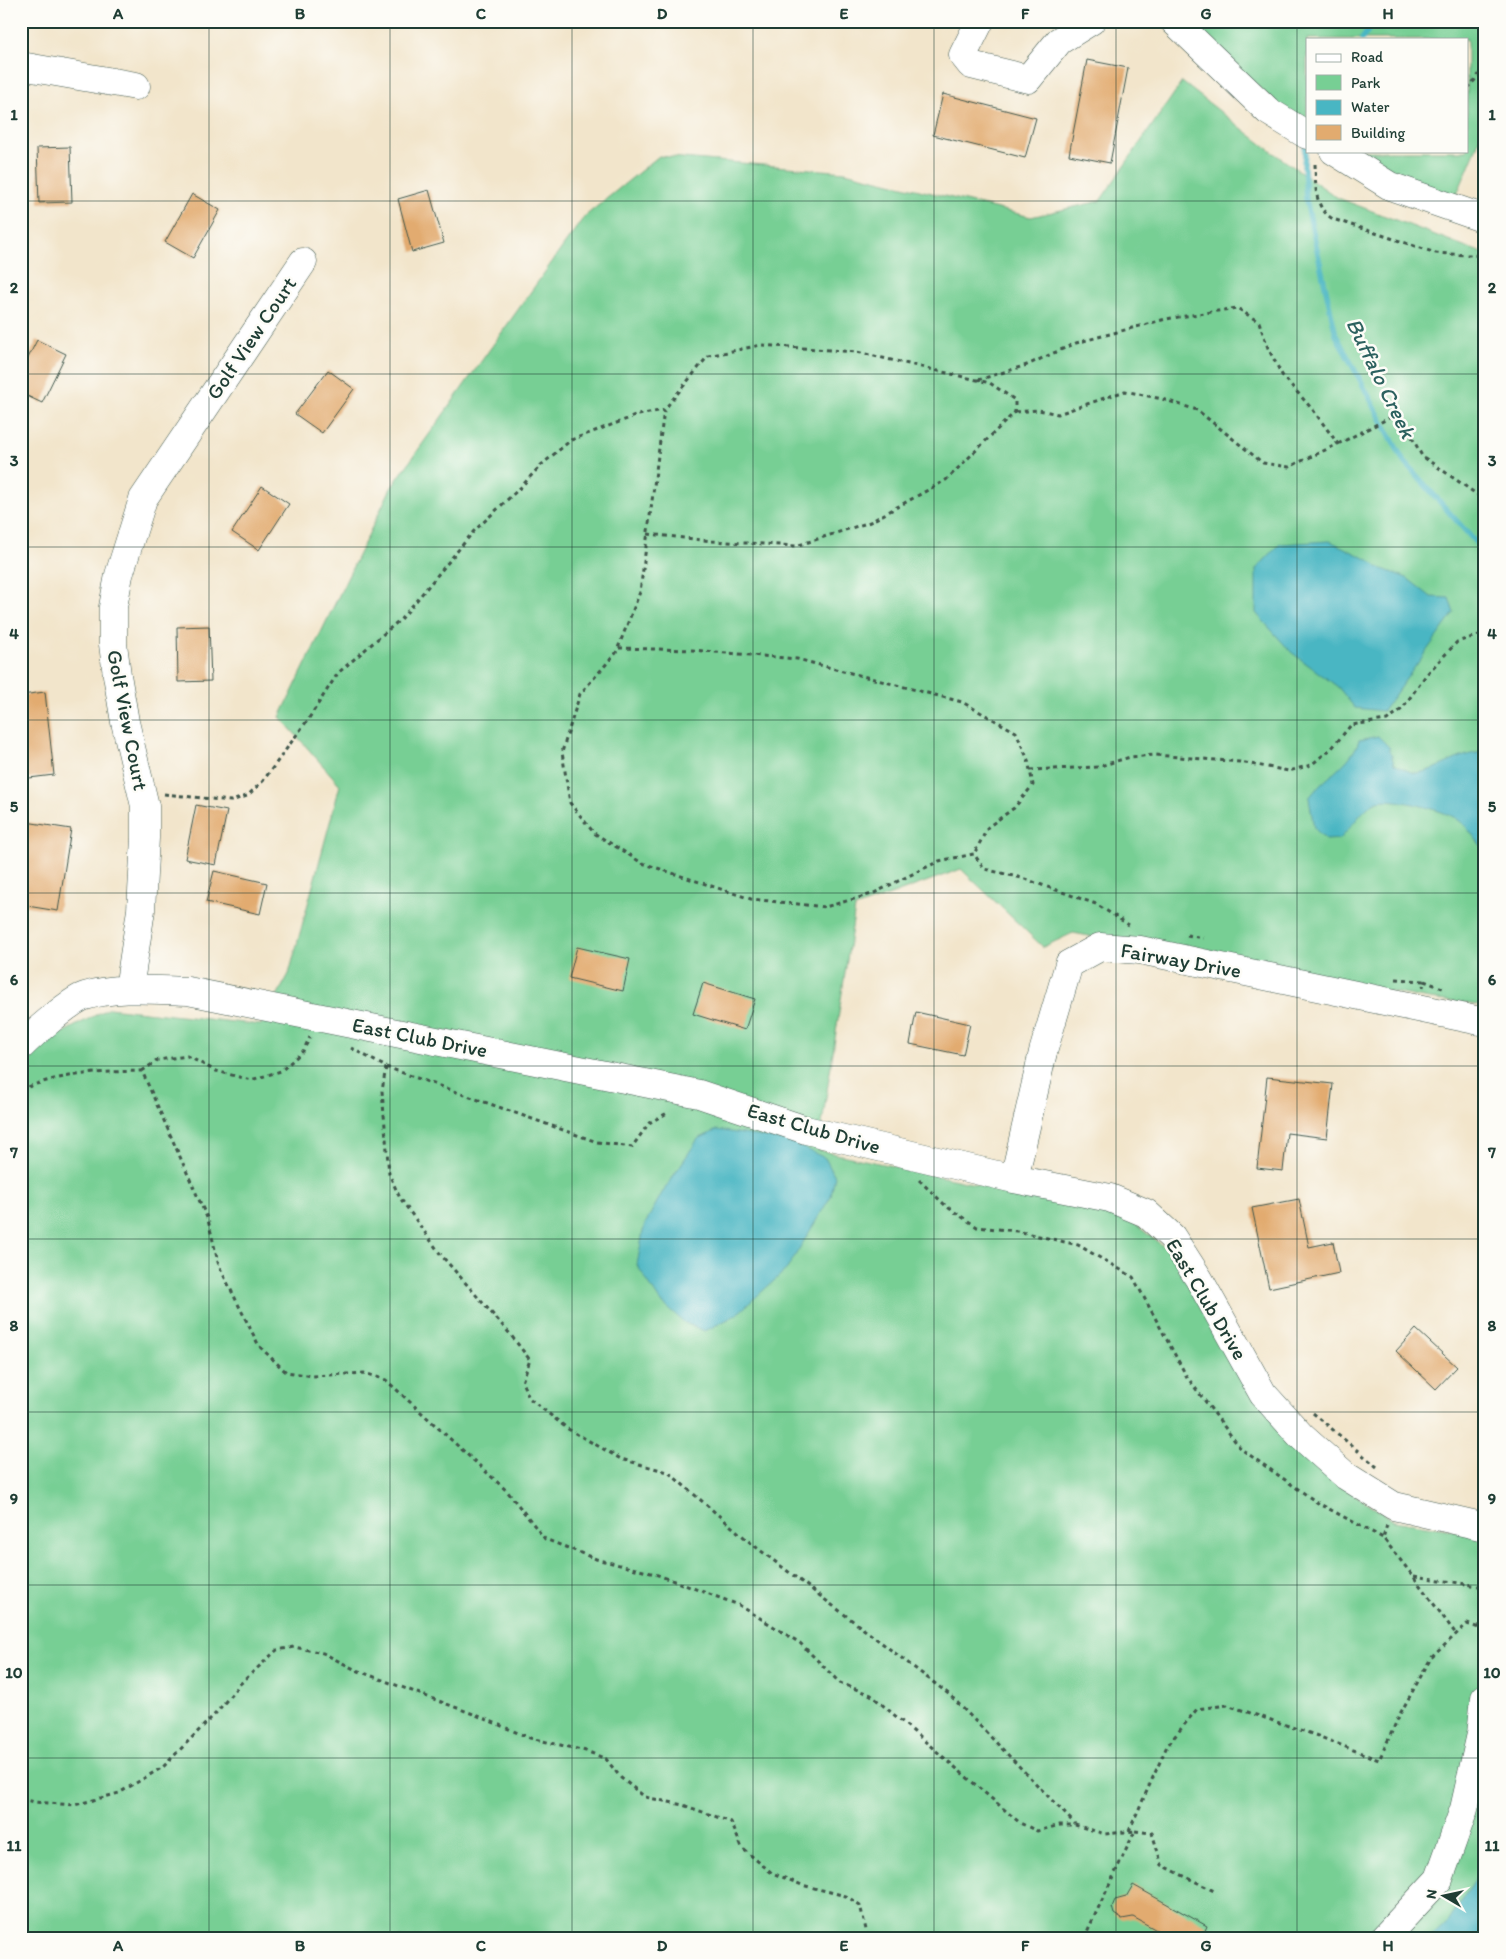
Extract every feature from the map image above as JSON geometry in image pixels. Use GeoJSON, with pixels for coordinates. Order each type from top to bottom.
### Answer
{"type":"FeatureCollection","features":[{"type":"Feature","properties":{"kind":"street"},"geometry":{"type":"LineString","coordinates":[[980,21],[963,55],[971,65],[1028,79],[1059,41],[1091,21]]}},
{"type":"Feature","properties":{"kind":"street"},"geometry":{"type":"LineString","coordinates":[[1174,21],[1268,111],[1306,136]]}},
{"type":"Feature","properties":{"kind":"street"},"geometry":{"type":"LineString","coordinates":[[21,66],[136,86]]}},
{"type":"Feature","properties":{"kind":"street"},"geometry":{"type":"LineString","coordinates":[[1331,152],[1390,186],[1485,219]]}},
{"type":"Feature","properties":{"kind":"street","name":"Golf View Court"},"geometry":{"type":"LineString","coordinates":[[128,989],[141,901],[145,806],[125,722],[113,644],[114,607],[119,575],[143,499],[303,262]]}},
{"type":"Feature","properties":{"kind":"street","name":"Fairway Drive"},"geometry":{"type":"LineString","coordinates":[[1014,1179],[1043,1052],[1069,964],[1100,947],[1140,950],[1485,1022]]}},
{"type":"Feature","properties":{"kind":"street","name":"East Club Drive"},"geometry":{"type":"LineString","coordinates":[[21,1046],[37,1031],[83,996],[128,989],[188,991],[699,1094],[806,1130],[1014,1179],[1110,1198],[1146,1213],[1172,1237],[1199,1279],[1263,1394],[1302,1436],[1346,1476],[1394,1506],[1485,1527]]}},
{"type":"Feature","properties":{"kind":"street"},"geometry":{"type":"LineString","coordinates":[[1384,1938],[1439,1879],[1464,1809],[1481,1734],[1485,1698]]}},
{"type":"Feature","properties":{"kind":"path"},"geometry":{"type":"LineString","coordinates":[[1468,87],[1485,65]]}},
{"type":"Feature","properties":{"kind":"path"},"geometry":{"type":"LineString","coordinates":[[1319,152],[1317,195],[1319,206],[1325,214],[1333,219],[1436,253],[1485,256]]}},
{"type":"Feature","properties":{"kind":"path"},"geometry":{"type":"LineString","coordinates":[[978,380],[1026,365],[1076,343],[1166,319],[1237,308],[1259,322],[1268,348],[1282,375],[1313,410],[1338,444]]}},
{"type":"Feature","properties":{"kind":"path"},"geometry":{"type":"LineString","coordinates":[[974,854],[939,860],[872,894],[825,907],[751,900],[642,863],[594,834],[570,803],[562,752],[580,694],[616,654],[640,592],[664,410],[708,356],[760,345],[857,352],[990,382],[1015,400],[1015,412]]}},
{"type":"Feature","properties":{"kind":"path"},"geometry":{"type":"LineString","coordinates":[[648,534],[712,541],[796,546],[870,522],[946,480],[1015,412],[1039,410],[1058,414],[1125,391],[1162,398],[1197,410],[1263,463],[1289,467],[1399,413],[1422,456],[1483,498]]}},
{"type":"Feature","properties":{"kind":"path"},"geometry":{"type":"LineString","coordinates":[[141,791],[231,801],[247,796],[263,781],[310,718],[338,673],[402,618],[474,531],[521,487],[540,466],[571,440],[638,414],[664,410]]}},
{"type":"Feature","properties":{"kind":"path"},"geometry":{"type":"LineString","coordinates":[[1030,770],[1098,767],[1130,757],[1155,755],[1240,762],[1289,771],[1312,765],[1332,748],[1351,725],[1387,720],[1402,709],[1426,675],[1457,642],[1485,633]]}},
{"type":"Feature","properties":{"kind":"path"},"geometry":{"type":"LineString","coordinates":[[619,648],[692,650],[797,659],[962,702],[1016,732],[1028,760],[1033,784],[1014,808],[988,827],[974,854]]}},
{"type":"Feature","properties":{"kind":"path"},"geometry":{"type":"LineString","coordinates":[[974,854],[984,870],[1022,878],[1096,904],[1127,925],[1135,926]]}},
{"type":"Feature","properties":{"kind":"path"},"geometry":{"type":"LineString","coordinates":[[1179,934],[1197,936],[1204,939]]}},
{"type":"Feature","properties":{"kind":"path"},"geometry":{"type":"LineString","coordinates":[[1388,978],[1424,981],[1421,1008]]}},
{"type":"Feature","properties":{"kind":"path"},"geometry":{"type":"LineString","coordinates":[[21,1090],[40,1081],[77,1074],[142,1071],[158,1060],[187,1056],[216,1072],[251,1080],[281,1071],[302,1051],[322,1018]]}},
{"type":"Feature","properties":{"kind":"path"},"geometry":{"type":"LineString","coordinates":[[347,1046],[386,1068],[597,1142],[632,1148],[649,1123],[699,1094]]}},
{"type":"Feature","properties":{"kind":"path"},"geometry":{"type":"LineString","coordinates":[[386,1068],[382,1091],[389,1174],[400,1198],[441,1255],[510,1334],[530,1360],[522,1382],[529,1398],[568,1429],[622,1459],[668,1472],[752,1544],[950,1695],[1075,1824]]}},
{"type":"Feature","properties":{"kind":"path"},"geometry":{"type":"LineString","coordinates":[[142,1071],[208,1220],[219,1266],[259,1346],[286,1372],[313,1376],[364,1373],[386,1380],[507,1491],[545,1539],[596,1559],[655,1574],[739,1605],[800,1643],[840,1683],[871,1695],[1020,1823],[1037,1831],[1075,1824],[1106,1834],[1129,1831],[1152,1833],[1162,1865],[1216,1892]]}},
{"type":"Feature","properties":{"kind":"path"},"geometry":{"type":"LineString","coordinates":[[913,1174],[946,1206],[977,1227],[1017,1231],[1078,1245],[1133,1277],[1187,1377],[1241,1449],[1318,1503],[1383,1538]]}},
{"type":"Feature","properties":{"kind":"path"},"geometry":{"type":"LineString","coordinates":[[1414,1576],[1485,1587]]}},
{"type":"Feature","properties":{"kind":"path"},"geometry":{"type":"LineString","coordinates":[[1478,1628],[1485,1619]]}},
{"type":"Feature","properties":{"kind":"path"},"geometry":{"type":"LineString","coordinates":[[1129,1831],[1167,1746],[1197,1709],[1227,1705],[1315,1735],[1379,1760],[1400,1714],[1431,1658],[1467,1624],[1485,1630]]}},
{"type":"Feature","properties":{"kind":"path"},"geometry":{"type":"LineString","coordinates":[[21,1798],[34,1802],[75,1805],[119,1793],[163,1768],[216,1714],[240,1684],[277,1650],[294,1647],[323,1653],[356,1670],[476,1715],[530,1738],[586,1750],[606,1759],[620,1778],[645,1797],[683,1805],[730,1822],[742,1848],[772,1873],[802,1885],[846,1896],[860,1906],[868,1938]]}},
{"type":"Feature","properties":{"kind":"path"},"geometry":{"type":"LineString","coordinates":[[1084,1938],[1135,1831]]}},
{"type":"Feature","properties":{"kind":"green space"},"geometry":{"type":"Polygon","coordinates":[[[1181,21],[1485,21],[1485,121],[1476,149],[1455,199],[1425,189],[1349,152],[1468,152],[1468,38],[1306,38],[1306,128],[1181,21]]]}},
{"type":"Feature","properties":{"kind":"green space"},"geometry":{"type":"Polygon","coordinates":[[[1182,82],[1275,154],[1338,198],[1485,254],[1485,1006],[1429,999],[1073,933],[1043,947],[961,869],[855,908],[818,1150],[1086,1208],[1131,1221],[1168,1250],[1329,1477],[1394,1521],[1485,1535],[1485,1938],[21,1938],[21,1060],[26,1052],[109,1008],[261,1025],[289,974],[340,785],[280,717],[391,488],[584,217],[659,156],[845,172],[1031,217],[1100,201],[1182,82]]]}},
{"type":"Feature","properties":{"kind":"water"},"geometry":{"type":"Polygon","coordinates":[[[1330,541],[1371,561],[1377,567],[1407,578],[1431,597],[1449,598],[1454,613],[1383,711],[1355,708],[1338,687],[1291,652],[1256,613],[1256,569],[1280,544],[1330,541]]]}},
{"type":"Feature","properties":{"kind":"water"},"geometry":{"type":"Polygon","coordinates":[[[1378,736],[1389,747],[1394,764],[1414,773],[1434,769],[1460,757],[1485,753],[1485,850],[1465,826],[1450,815],[1430,808],[1395,801],[1385,800],[1373,803],[1340,839],[1326,840],[1314,828],[1309,798],[1344,763],[1355,749],[1359,740],[1378,736]]]}},
{"type":"Feature","properties":{"kind":"water"},"geometry":{"type":"Polygon","coordinates":[[[717,1130],[789,1141],[825,1158],[835,1176],[831,1196],[787,1269],[736,1315],[705,1331],[685,1323],[660,1301],[637,1265],[644,1226],[662,1193],[698,1139],[717,1130]]]}},
{"type":"Feature","properties":{"kind":"water"},"geometry":{"type":"Polygon","coordinates":[[[1485,1864],[1485,1938],[1431,1938],[1446,1924],[1485,1864]]]}},
{"type":"Feature","properties":{"kind":"building"},"geometry":{"type":"Polygon","coordinates":[[[1087,60],[1128,68],[1110,163],[1069,155],[1087,60]]]}},
{"type":"Feature","properties":{"kind":"building"},"geometry":{"type":"Polygon","coordinates":[[[943,94],[1036,118],[1025,158],[933,135],[943,94]]]}},
{"type":"Feature","properties":{"kind":"building"},"geometry":{"type":"Polygon","coordinates":[[[70,147],[72,202],[39,203],[37,148],[70,147]]]}},
{"type":"Feature","properties":{"kind":"building"},"geometry":{"type":"Polygon","coordinates":[[[429,190],[444,243],[412,252],[398,199],[429,190]]]}},
{"type":"Feature","properties":{"kind":"building"},"geometry":{"type":"Polygon","coordinates":[[[192,194],[220,210],[193,258],[165,242],[192,194]]]}},
{"type":"Feature","properties":{"kind":"building"},"geometry":{"type":"Polygon","coordinates":[[[37,340],[66,354],[42,403],[21,393],[21,372],[37,340]]]}},
{"type":"Feature","properties":{"kind":"building"},"geometry":{"type":"Polygon","coordinates":[[[328,370],[354,389],[322,433],[295,414],[328,370]]]}},
{"type":"Feature","properties":{"kind":"building"},"geometry":{"type":"Polygon","coordinates":[[[262,486],[289,504],[259,550],[232,532],[262,486]]]}},
{"type":"Feature","properties":{"kind":"building"},"geometry":{"type":"Polygon","coordinates":[[[209,626],[211,681],[178,682],[177,627],[209,626]]]}},
{"type":"Feature","properties":{"kind":"building"},"geometry":{"type":"Polygon","coordinates":[[[45,692],[54,775],[21,779],[21,695],[45,692]]]}},
{"type":"Feature","properties":{"kind":"building"},"geometry":{"type":"Polygon","coordinates":[[[196,805],[227,811],[216,865],[185,859],[196,805]]]}},
{"type":"Feature","properties":{"kind":"building"},"geometry":{"type":"Polygon","coordinates":[[[26,822],[71,829],[58,911],[21,905],[21,854],[26,822]]]}},
{"type":"Feature","properties":{"kind":"building"},"geometry":{"type":"Polygon","coordinates":[[[214,871],[267,883],[260,914],[206,902],[214,871]]]}},
{"type":"Feature","properties":{"kind":"building"},"geometry":{"type":"Polygon","coordinates":[[[577,947],[630,959],[623,991],[569,978],[577,947]]]}},
{"type":"Feature","properties":{"kind":"building"},"geometry":{"type":"Polygon","coordinates":[[[703,983],[755,999],[745,1030],[693,1014],[703,983]]]}},
{"type":"Feature","properties":{"kind":"building"},"geometry":{"type":"Polygon","coordinates":[[[916,1012],[970,1024],[963,1055],[910,1044],[916,1012]]]}},
{"type":"Feature","properties":{"kind":"building"},"geometry":{"type":"Polygon","coordinates":[[[1267,1077],[1333,1084],[1327,1138],[1287,1133],[1283,1171],[1257,1168],[1267,1077]]]}},
{"type":"Feature","properties":{"kind":"building"},"geometry":{"type":"Polygon","coordinates":[[[1299,1199],[1309,1247],[1333,1242],[1339,1273],[1269,1288],[1252,1208],[1299,1199]]]}},
{"type":"Feature","properties":{"kind":"building"},"geometry":{"type":"Polygon","coordinates":[[[1416,1329],[1457,1367],[1436,1389],[1396,1351],[1416,1329]]]}},
{"type":"Feature","properties":{"kind":"building"},"geometry":{"type":"Polygon","coordinates":[[[1133,1885],[1207,1926],[1202,1938],[1171,1938],[1133,1917],[1122,1919],[1114,1914],[1112,1907],[1115,1900],[1126,1897],[1133,1885]]]}},
{"type":"Feature","properties":{"kind":"waterway","name":"Buffalo Creek"},"geometry":{"type":"LineString","coordinates":[[1363,38],[1375,21]]}},
{"type":"Feature","properties":{"kind":"waterway","name":"Buffalo Creek"},"geometry":{"type":"LineString","coordinates":[[1306,141],[1304,164],[1306,200],[1336,335],[1403,460],[1485,553]]}}]}
